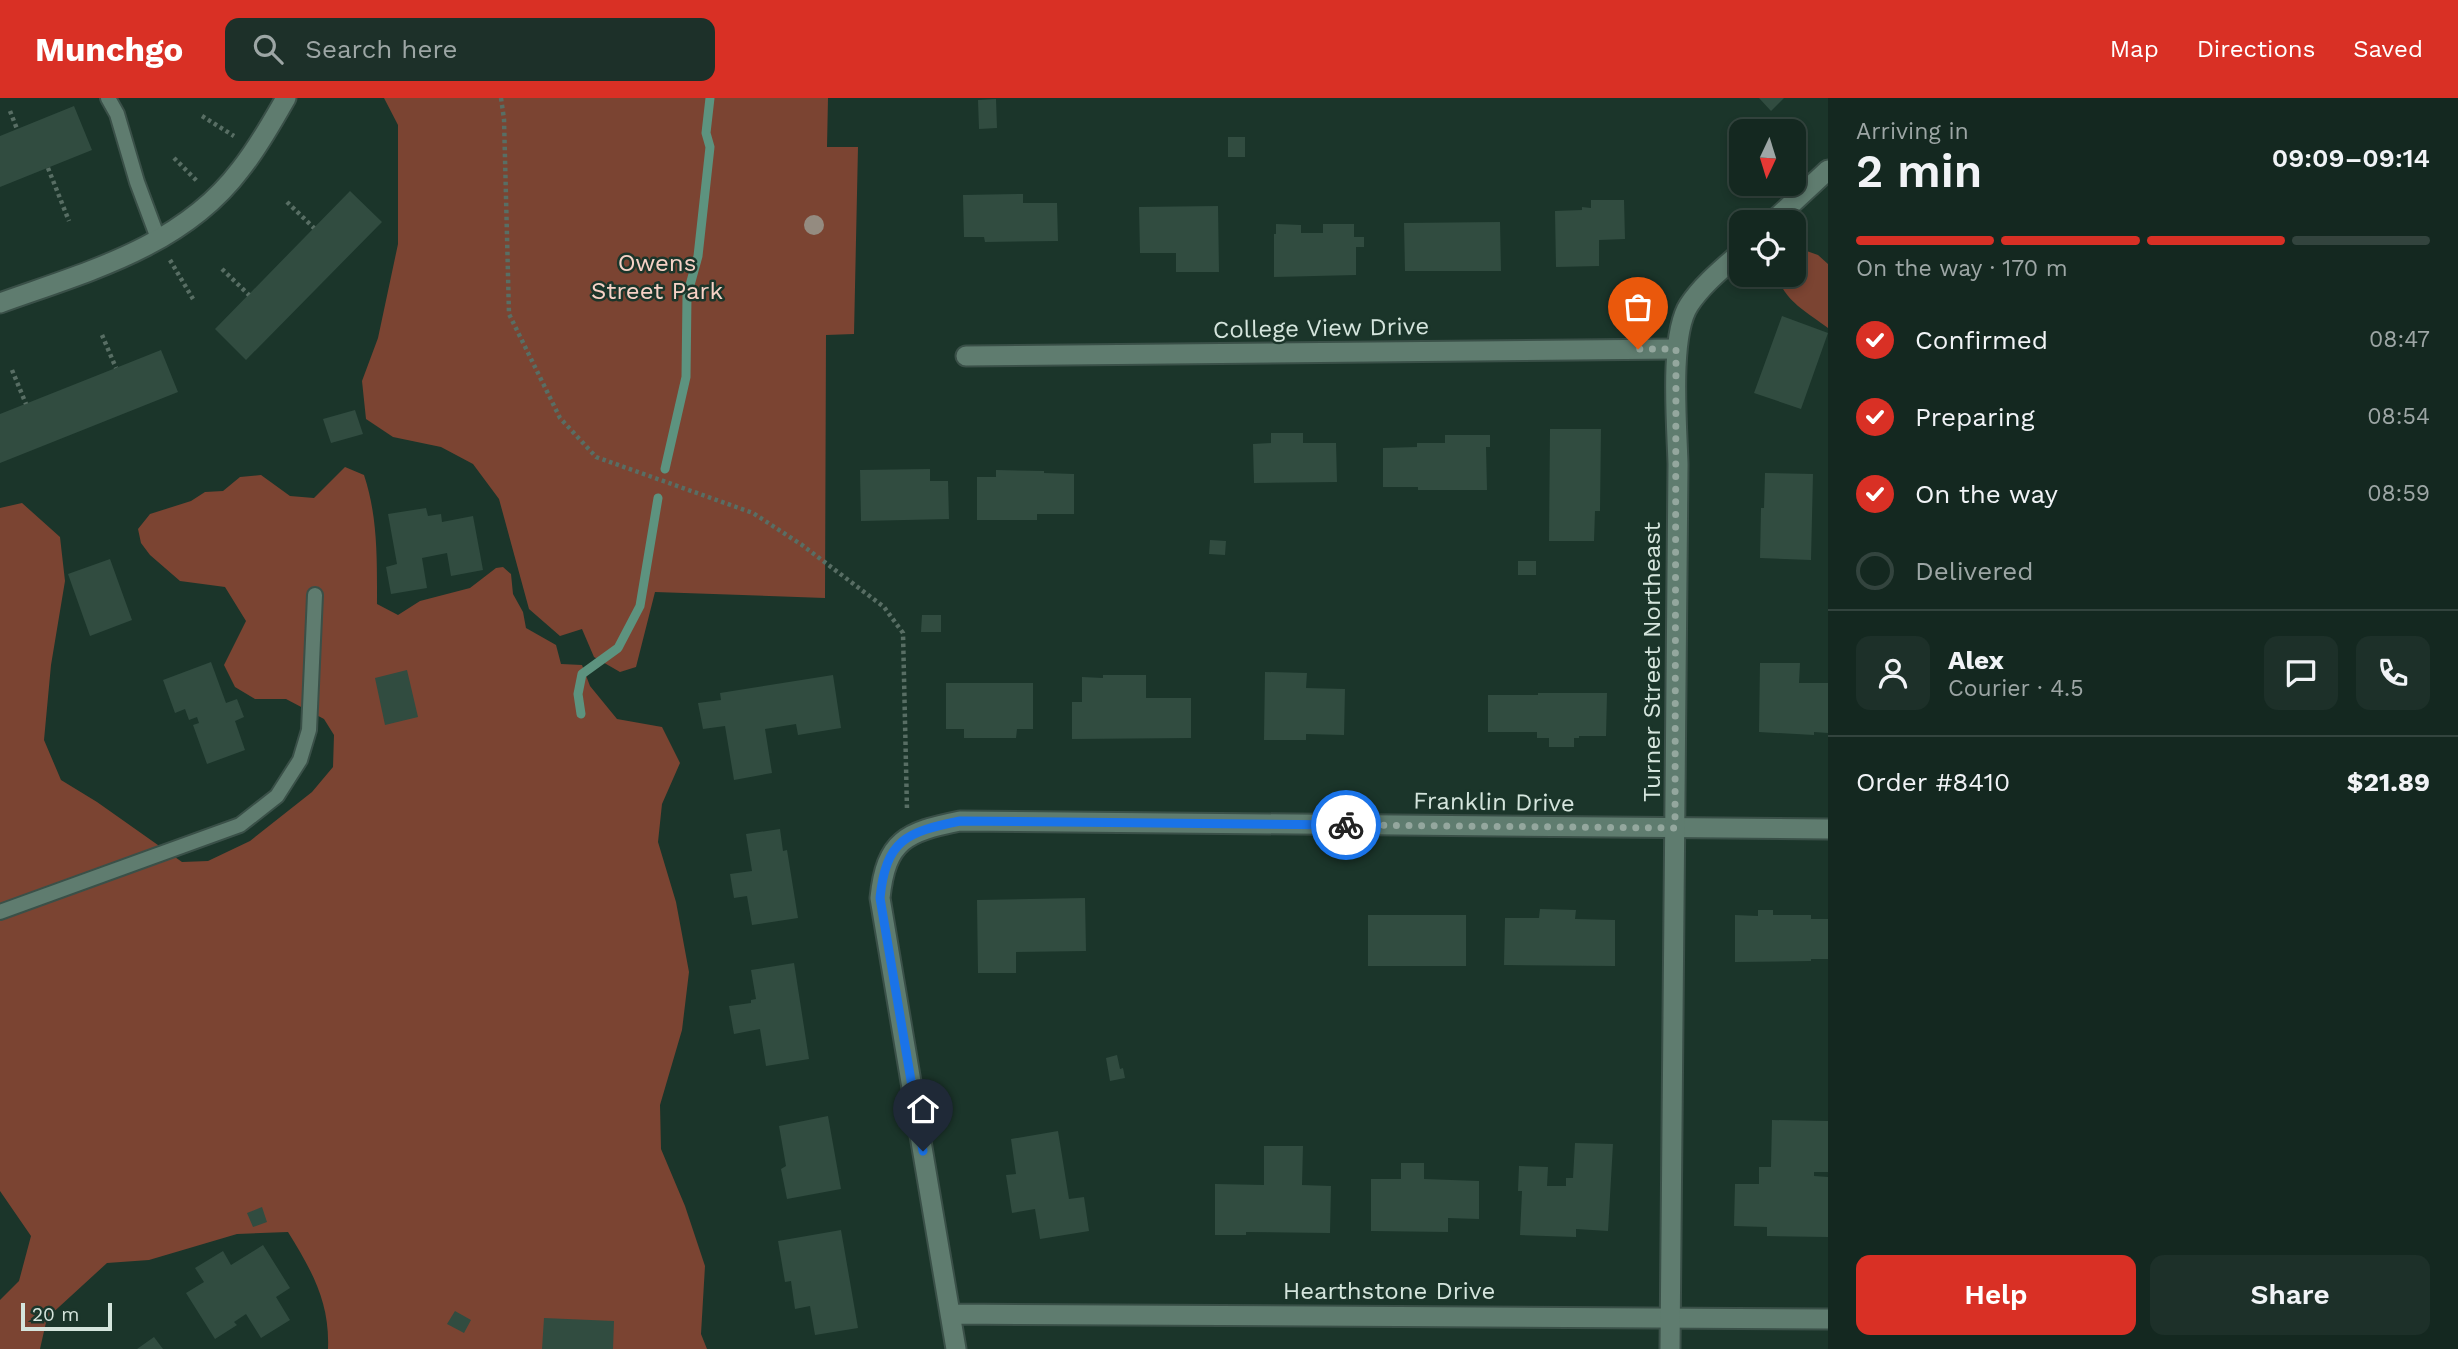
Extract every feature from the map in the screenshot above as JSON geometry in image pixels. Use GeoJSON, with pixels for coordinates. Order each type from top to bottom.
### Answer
{"type":"FeatureCollection","features":[{"type":"Feature","properties":{"kind":"street"},"geometry":{"type":"LineString","coordinates":[[0,303],[120,260],[159,241],[189,220],[239,172],[286,98]]}},
{"type":"Feature","properties":{"kind":"street"},"geometry":{"type":"LineString","coordinates":[[1785,210],[1828,170]]}},
{"type":"Feature","properties":{"kind":"street","name":"Turner Street Northeast"},"geometry":{"type":"LineString","coordinates":[[1670,1349],[1676,349],[1681,320],[1687,307],[1699,291],[1729,263]]}},
{"type":"Feature","properties":{"kind":"street","name":"College View Drive"},"geometry":{"type":"LineString","coordinates":[[965,356],[1676,349]]}},
{"type":"Feature","properties":{"kind":"street","name":"Franklin Drive"},"geometry":{"type":"LineString","coordinates":[[909,835],[960,821],[1828,829]]}},
{"type":"Feature","properties":{"kind":"street"},"geometry":{"type":"LineString","coordinates":[[909,835],[887,860],[880,898],[956,1349]]}},
{"type":"Feature","properties":{"kind":"street","name":"Hearthstone Drive"},"geometry":{"type":"LineString","coordinates":[[950,1314],[1828,1319]]}},
{"type":"Feature","properties":{"kind":"lane"},"geometry":{"type":"LineString","coordinates":[[108,98],[117,114],[137,182],[159,241]]}},
{"type":"Feature","properties":{"kind":"lane"},"geometry":{"type":"LineString","coordinates":[[0,912],[240,825],[277,796],[300,760],[309,730],[316,594]]}},
{"type":"Feature","properties":{"kind":"path"},"geometry":{"type":"LineString","coordinates":[[501,98],[504,119],[509,314],[560,418],[596,457],[753,513],[802,545],[884,607],[903,633],[909,835]]}},
{"type":"Feature","properties":{"kind":"path"},"geometry":{"type":"LineString","coordinates":[[10,111],[17,129]]}},
{"type":"Feature","properties":{"kind":"path"},"geometry":{"type":"LineString","coordinates":[[202,116],[255,150]]}},
{"type":"Feature","properties":{"kind":"path"},"geometry":{"type":"LineString","coordinates":[[174,158],[214,197]]}},
{"type":"Feature","properties":{"kind":"path"},"geometry":{"type":"LineString","coordinates":[[48,168],[69,221]]}},
{"type":"Feature","properties":{"kind":"path"},"geometry":{"type":"LineString","coordinates":[[287,202],[314,228]]}},
{"type":"Feature","properties":{"kind":"path"},"geometry":{"type":"LineString","coordinates":[[159,241],[192,299]]}},
{"type":"Feature","properties":{"kind":"path"},"geometry":{"type":"LineString","coordinates":[[222,269],[249,295]]}},
{"type":"Feature","properties":{"kind":"path"},"geometry":{"type":"LineString","coordinates":[[103,335],[116,368]]}},
{"type":"Feature","properties":{"kind":"path"},"geometry":{"type":"LineString","coordinates":[[12,370],[26,404]]}},
{"type":"Feature","properties":{"kind":"green space","name":"Owens Street Park"},"geometry":{"type":"Polygon","coordinates":[[[384,98],[828,98],[827,147],[858,147],[854,334],[826,335],[825,598],[655,592],[636,667],[620,672],[594,657],[582,629],[560,636],[529,609],[499,499],[473,464],[441,447],[393,437],[366,419],[362,381],[378,338],[398,244],[398,125],[384,98]]]}},
{"type":"Feature","properties":{"kind":"green space"},"geometry":{"type":"Polygon","coordinates":[[[1806,251],[1818,255],[1828,264],[1828,328],[1798,306],[1782,287],[1806,287],[1806,251]]]}},
{"type":"Feature","properties":{"kind":"green space"},"geometry":{"type":"Polygon","coordinates":[[[345,467],[364,475],[369,491],[376,539],[377,604],[398,615],[420,601],[470,588],[496,568],[503,567],[511,574],[513,594],[523,612],[526,628],[556,645],[561,664],[582,665],[590,686],[617,719],[662,727],[680,763],[662,804],[658,842],[676,902],[689,972],[682,1030],[660,1105],[661,1149],[685,1206],[705,1266],[701,1334],[707,1349],[328,1349],[323,1302],[305,1260],[288,1232],[237,1234],[149,1260],[107,1263],[47,1318],[40,1349],[0,1349],[0,1300],[19,1281],[31,1236],[0,1191],[0,508],[22,503],[60,537],[65,581],[51,665],[44,740],[61,780],[182,862],[208,861],[250,841],[312,792],[333,767],[334,735],[324,719],[286,699],[255,699],[235,687],[224,665],[246,621],[225,587],[180,581],[150,555],[141,543],[138,529],[150,514],[191,501],[205,492],[223,491],[240,477],[261,475],[290,496],[314,498],[345,467]]]}},
{"type":"Feature","properties":{"kind":"building"},"geometry":{"type":"Polygon","coordinates":[[[1759,98],[1784,98],[1771,111],[1759,98]]]}},
{"type":"Feature","properties":{"kind":"building"},"geometry":{"type":"Polygon","coordinates":[[[996,99],[997,128],[979,129],[978,100],[996,99]]]}},
{"type":"Feature","properties":{"kind":"building"},"geometry":{"type":"Polygon","coordinates":[[[74,106],[92,150],[0,187],[0,136],[74,106]]]}},
{"type":"Feature","properties":{"kind":"building"},"geometry":{"type":"Polygon","coordinates":[[[1228,137],[1245,137],[1245,157],[1228,157],[1228,137]]]}},
{"type":"Feature","properties":{"kind":"building"},"geometry":{"type":"Polygon","coordinates":[[[350,191],[382,222],[246,360],[215,329],[350,191]]]}},
{"type":"Feature","properties":{"kind":"building"},"geometry":{"type":"Polygon","coordinates":[[[1023,194],[1023,203],[1057,203],[1058,241],[985,242],[984,237],[964,237],[963,195],[1023,194]]]}},
{"type":"Feature","properties":{"kind":"building"},"geometry":{"type":"Polygon","coordinates":[[[1591,200],[1624,200],[1625,239],[1599,240],[1599,266],[1556,267],[1555,211],[1591,208],[1591,200]]]}},
{"type":"Feature","properties":{"kind":"building"},"geometry":{"type":"Polygon","coordinates":[[[1218,206],[1219,272],[1176,272],[1176,253],[1140,253],[1139,207],[1218,206]]]}},
{"type":"Feature","properties":{"kind":"building"},"geometry":{"type":"Polygon","coordinates":[[[1500,222],[1501,271],[1405,271],[1404,223],[1500,222]]]}},
{"type":"Feature","properties":{"kind":"building"},"geometry":{"type":"Polygon","coordinates":[[[1276,224],[1301,225],[1301,233],[1323,233],[1323,224],[1354,224],[1354,237],[1364,237],[1364,247],[1356,247],[1356,275],[1274,277],[1276,224]]]}},
{"type":"Feature","properties":{"kind":"building"},"geometry":{"type":"Polygon","coordinates":[[[1782,316],[1828,333],[1801,409],[1754,393],[1782,316]]]}},
{"type":"Feature","properties":{"kind":"building"},"geometry":{"type":"Polygon","coordinates":[[[161,350],[178,392],[0,463],[0,414],[161,350]]]}},
{"type":"Feature","properties":{"kind":"building"},"geometry":{"type":"Polygon","coordinates":[[[355,410],[363,434],[331,443],[323,419],[355,410]]]}},
{"type":"Feature","properties":{"kind":"building"},"geometry":{"type":"Polygon","coordinates":[[[1550,429],[1601,429],[1600,511],[1595,511],[1594,541],[1549,541],[1550,429]]]}},
{"type":"Feature","properties":{"kind":"building"},"geometry":{"type":"Polygon","coordinates":[[[1271,433],[1303,433],[1303,443],[1336,443],[1337,482],[1254,483],[1253,444],[1271,443],[1271,433]]]}},
{"type":"Feature","properties":{"kind":"building"},"geometry":{"type":"Polygon","coordinates":[[[1445,435],[1490,435],[1490,447],[1486,447],[1487,490],[1383,487],[1383,448],[1417,447],[1417,443],[1445,443],[1445,435]]]}},
{"type":"Feature","properties":{"kind":"building"},"geometry":{"type":"Polygon","coordinates":[[[930,469],[930,481],[948,481],[949,519],[861,521],[860,470],[930,469]]]}},
{"type":"Feature","properties":{"kind":"building"},"geometry":{"type":"Polygon","coordinates":[[[996,470],[1074,474],[1074,514],[1037,514],[1037,520],[977,520],[977,477],[996,477],[996,470]]]}},
{"type":"Feature","properties":{"kind":"building"},"geometry":{"type":"Polygon","coordinates":[[[1765,473],[1813,474],[1811,560],[1760,558],[1765,473]]]}},
{"type":"Feature","properties":{"kind":"building"},"geometry":{"type":"Polygon","coordinates":[[[426,508],[428,516],[441,514],[442,522],[473,516],[483,570],[451,576],[447,553],[422,558],[427,588],[391,594],[386,567],[397,564],[388,514],[426,508]]]}},
{"type":"Feature","properties":{"kind":"building"},"geometry":{"type":"Polygon","coordinates":[[[1210,540],[1226,541],[1225,555],[1209,554],[1210,540]]]}},
{"type":"Feature","properties":{"kind":"building"},"geometry":{"type":"Polygon","coordinates":[[[110,559],[132,620],[90,636],[68,574],[110,559]]]}},
{"type":"Feature","properties":{"kind":"building"},"geometry":{"type":"Polygon","coordinates":[[[1518,561],[1536,561],[1536,575],[1518,575],[1518,561]]]}},
{"type":"Feature","properties":{"kind":"building"},"geometry":{"type":"Polygon","coordinates":[[[922,615],[941,615],[941,632],[921,632],[922,615]]]}},
{"type":"Feature","properties":{"kind":"building"},"geometry":{"type":"Polygon","coordinates":[[[211,662],[226,703],[237,699],[244,717],[235,721],[245,750],[207,764],[193,725],[199,723],[197,717],[189,720],[185,709],[175,713],[163,680],[211,662]]]}},
{"type":"Feature","properties":{"kind":"building"},"geometry":{"type":"Polygon","coordinates":[[[1760,663],[1800,663],[1799,683],[1828,683],[1828,733],[1814,732],[1814,735],[1759,732],[1760,663]]]}},
{"type":"Feature","properties":{"kind":"building"},"geometry":{"type":"Polygon","coordinates":[[[407,670],[418,717],[385,725],[375,678],[407,670]]]}},
{"type":"Feature","properties":{"kind":"building"},"geometry":{"type":"Polygon","coordinates":[[[1265,672],[1307,673],[1306,688],[1345,689],[1344,735],[1306,734],[1306,740],[1264,740],[1265,672]]]}},
{"type":"Feature","properties":{"kind":"building"},"geometry":{"type":"Polygon","coordinates":[[[833,675],[841,728],[798,735],[796,724],[765,729],[772,773],[734,780],[725,726],[703,729],[698,703],[721,700],[720,693],[833,675]]]}},
{"type":"Feature","properties":{"kind":"building"},"geometry":{"type":"Polygon","coordinates":[[[1103,675],[1146,675],[1146,698],[1191,698],[1191,738],[1072,739],[1072,702],[1082,702],[1082,677],[1103,678],[1103,675]]]}},
{"type":"Feature","properties":{"kind":"building"},"geometry":{"type":"Polygon","coordinates":[[[946,683],[1033,683],[1033,729],[1017,729],[1016,738],[964,738],[964,729],[946,729],[946,683]]]}},
{"type":"Feature","properties":{"kind":"building"},"geometry":{"type":"Polygon","coordinates":[[[1607,693],[1606,736],[1579,736],[1574,738],[1574,747],[1549,747],[1549,738],[1537,738],[1537,732],[1488,732],[1488,695],[1607,693]]]}},
{"type":"Feature","properties":{"kind":"building"},"geometry":{"type":"Polygon","coordinates":[[[780,829],[783,851],[787,850],[798,918],[752,925],[747,896],[734,898],[730,874],[752,871],[746,834],[780,829]]]}},
{"type":"Feature","properties":{"kind":"building"},"geometry":{"type":"Polygon","coordinates":[[[1085,898],[1086,951],[1016,952],[1016,973],[978,973],[977,900],[1085,898]]]}},
{"type":"Feature","properties":{"kind":"building"},"geometry":{"type":"Polygon","coordinates":[[[1540,909],[1576,910],[1575,919],[1615,920],[1615,966],[1504,965],[1505,918],[1539,918],[1540,909]]]}},
{"type":"Feature","properties":{"kind":"building"},"geometry":{"type":"Polygon","coordinates":[[[1758,910],[1773,910],[1773,915],[1811,915],[1811,919],[1828,919],[1828,959],[1735,962],[1735,915],[1758,916],[1758,910]]]}},
{"type":"Feature","properties":{"kind":"building"},"geometry":{"type":"Polygon","coordinates":[[[1368,915],[1466,915],[1466,966],[1368,966],[1368,915]]]}},
{"type":"Feature","properties":{"kind":"building"},"geometry":{"type":"Polygon","coordinates":[[[794,963],[809,1059],[766,1066],[760,1029],[734,1034],[729,1006],[751,1003],[751,1000],[756,999],[751,970],[794,963]]]}},
{"type":"Feature","properties":{"kind":"building"},"geometry":{"type":"Polygon","coordinates":[[[1117,1055],[1125,1078],[1110,1081],[1106,1058],[1117,1055]]]}},
{"type":"Feature","properties":{"kind":"building"},"geometry":{"type":"Polygon","coordinates":[[[828,1116],[841,1189],[787,1199],[781,1169],[786,1166],[779,1126],[828,1116]]]}},
{"type":"Feature","properties":{"kind":"building"},"geometry":{"type":"Polygon","coordinates":[[[1772,1120],[1828,1121],[1828,1172],[1814,1172],[1814,1176],[1828,1177],[1828,1237],[1767,1236],[1767,1227],[1734,1226],[1735,1184],[1759,1184],[1759,1167],[1771,1167],[1772,1120]]]}},
{"type":"Feature","properties":{"kind":"building"},"geometry":{"type":"Polygon","coordinates":[[[1058,1131],[1069,1199],[1084,1197],[1089,1231],[1040,1239],[1035,1209],[1012,1213],[1006,1175],[1016,1174],[1011,1139],[1058,1131]]]}},
{"type":"Feature","properties":{"kind":"building"},"geometry":{"type":"Polygon","coordinates":[[[1575,1143],[1613,1144],[1608,1231],[1576,1229],[1576,1237],[1520,1235],[1522,1191],[1518,1191],[1519,1166],[1548,1167],[1547,1186],[1566,1186],[1566,1178],[1573,1178],[1575,1143]]]}},
{"type":"Feature","properties":{"kind":"building"},"geometry":{"type":"Polygon","coordinates":[[[1264,1146],[1303,1146],[1302,1185],[1331,1186],[1330,1233],[1246,1232],[1246,1235],[1215,1235],[1215,1184],[1264,1185],[1264,1146]]]}},
{"type":"Feature","properties":{"kind":"building"},"geometry":{"type":"Polygon","coordinates":[[[1401,1163],[1424,1163],[1424,1179],[1479,1181],[1479,1219],[1448,1218],[1448,1232],[1371,1231],[1371,1179],[1401,1179],[1401,1163]]]}},
{"type":"Feature","properties":{"kind":"building"},"geometry":{"type":"Polygon","coordinates":[[[262,1207],[267,1222],[253,1227],[247,1213],[262,1207]]]}},
{"type":"Feature","properties":{"kind":"building"},"geometry":{"type":"Polygon","coordinates":[[[841,1230],[858,1328],[815,1335],[810,1306],[795,1309],[791,1281],[785,1282],[778,1241],[841,1230]]]}},
{"type":"Feature","properties":{"kind":"building"},"geometry":{"type":"Polygon","coordinates":[[[263,1245],[290,1288],[276,1297],[290,1320],[261,1338],[246,1314],[234,1322],[237,1325],[215,1339],[186,1293],[204,1282],[195,1268],[223,1251],[231,1265],[263,1245]]]}},
{"type":"Feature","properties":{"kind":"building"},"geometry":{"type":"Polygon","coordinates":[[[455,1311],[471,1320],[464,1333],[447,1324],[455,1311]]]}},
{"type":"Feature","properties":{"kind":"building"},"geometry":{"type":"Polygon","coordinates":[[[544,1318],[614,1321],[613,1349],[542,1349],[544,1318]]]}},
{"type":"Feature","properties":{"kind":"building"},"geometry":{"type":"Polygon","coordinates":[[[154,1337],[163,1349],[137,1349],[154,1337]]]}},
{"type":"Feature","properties":{"kind":"waterway"},"geometry":{"type":"LineString","coordinates":[[665,469],[686,377],[687,296],[698,256],[710,147],[706,133],[710,98]]}},
{"type":"Feature","properties":{"kind":"waterway"},"geometry":{"type":"LineString","coordinates":[[581,714],[578,694],[582,674],[618,648],[640,606],[658,498]]}},
{"type":"Feature","properties":{"kind":"way so far"},"geometry":{"type":"LineString","coordinates":[[1346,825],[1675,828],[1678,464],[1676,349],[1638,349]]}},
{"type":"Feature","properties":{"kind":"route"},"geometry":{"type":"LineString","coordinates":[[923,1151],[880,898],[887,860],[909,835],[960,821],[1346,825]]}}]}
